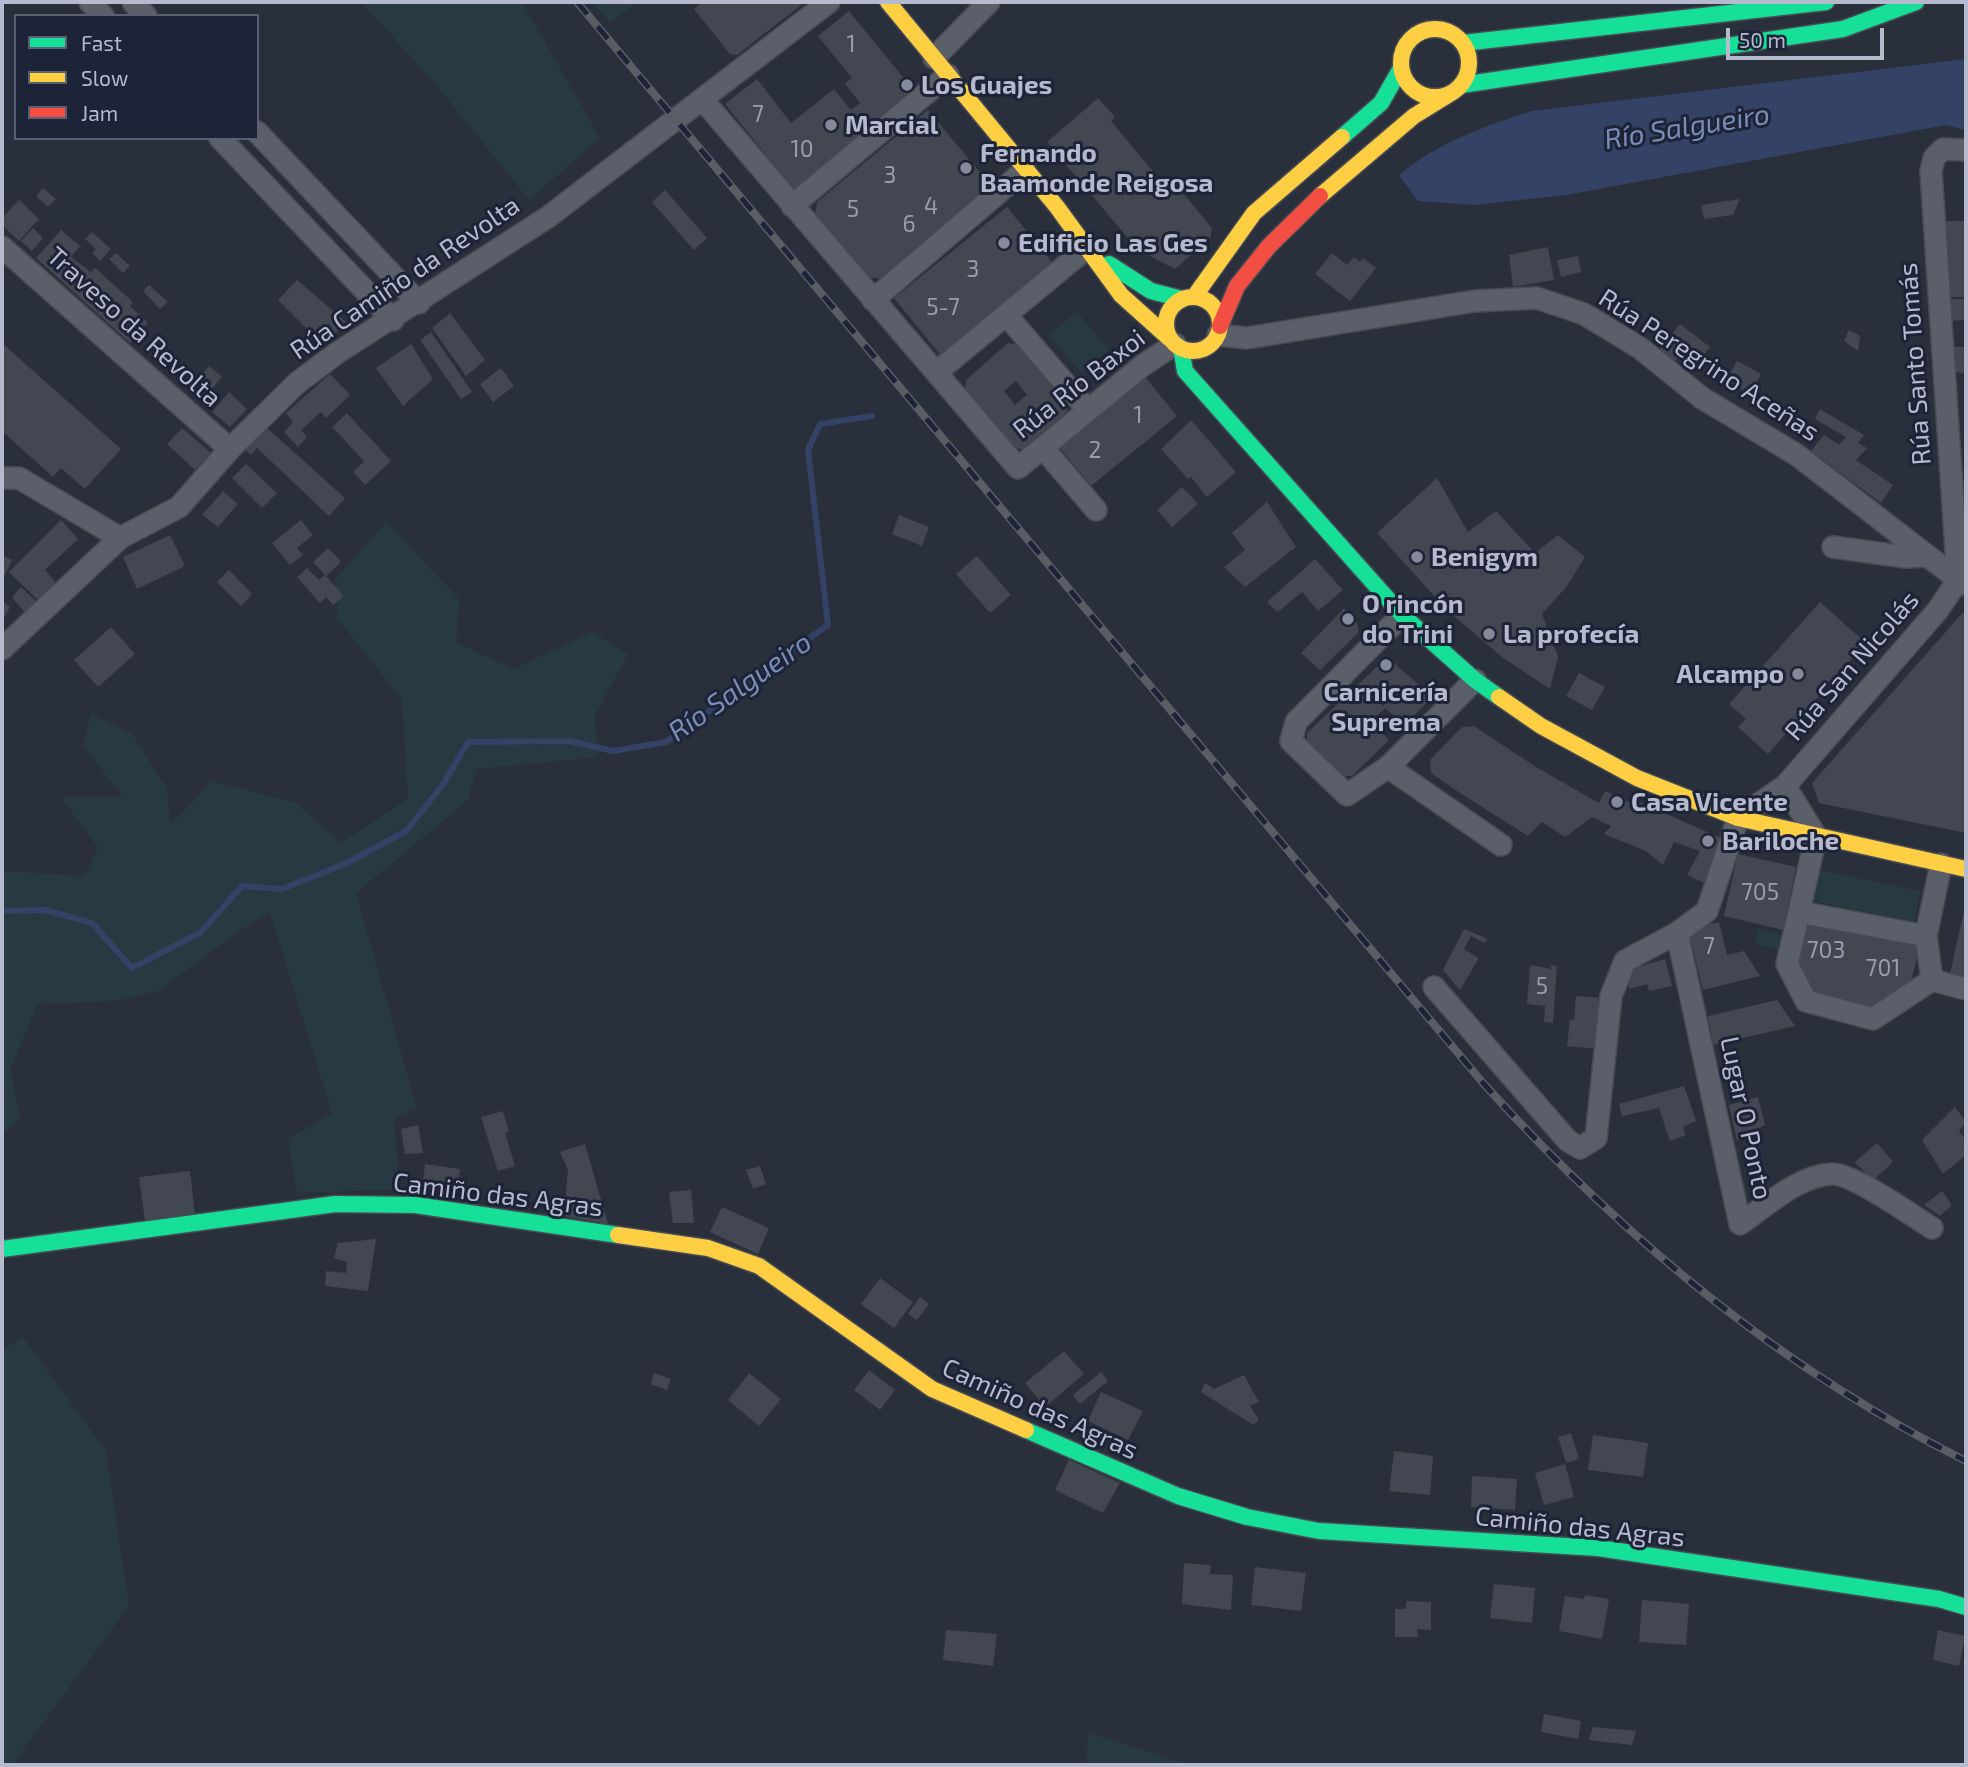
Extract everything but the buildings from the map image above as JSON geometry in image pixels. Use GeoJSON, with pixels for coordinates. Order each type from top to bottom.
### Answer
{"type":"FeatureCollection","features":[{"type":"Feature","properties":{"kind":"main road"},"geometry":{"type":"LineString","coordinates":[[888,2],[1144,322],[1176,344],[1198,351],[1217,335],[1237,286],[1269,246],[1346,172],[1414,116],[1457,89],[1466,78],[1469,60],[1463,43]]}},
{"type":"Feature","properties":{"kind":"main road"},"geometry":{"type":"LineString","coordinates":[[1826,2],[1463,43],[1441,30],[1422,32],[1406,46],[1401,68],[1381,103],[1254,213],[1188,298],[1169,312],[1167,330],[1176,344],[1185,371],[1402,615],[1475,680],[1541,726],[1637,778],[1738,818],[1966,869]]}},
{"type":"Feature","properties":{"kind":"main road"},"geometry":{"type":"LineString","coordinates":[[1401,68],[1411,87],[1421,94],[1443,96],[1457,89],[1843,29],[1916,2]]}},
{"type":"Feature","properties":{"kind":"main road"},"geometry":{"type":"LineString","coordinates":[[1087,248],[1151,291],[1210,303],[1220,317],[1214,365]]}},
{"type":"Feature","properties":{"kind":"main road"},"geometry":{"type":"LineString","coordinates":[[1218,388],[1229,418]]}},
{"type":"Feature","properties":{"kind":"main road","name":"Camiño das Agras"},"geometry":{"type":"LineString","coordinates":[[2,1249],[335,1204],[415,1205],[708,1248],[759,1266],[932,1389],[1178,1496],[1247,1517],[1319,1531],[1598,1548],[1939,1600],[1966,1607]]}},
{"type":"Feature","properties":{"kind":"street","name":"Rúa Camiño da Revolta"},"geometry":{"type":"LineString","coordinates":[[2,649],[120,538],[179,507],[230,449],[298,383],[337,353],[393,320],[548,217],[829,2]]}},
{"type":"Feature","properties":{"kind":"street"},"geometry":{"type":"LineString","coordinates":[[934,58],[989,2]]}},
{"type":"Feature","properties":{"kind":"street"},"geometry":{"type":"LineString","coordinates":[[792,206],[948,75]]}},
{"type":"Feature","properties":{"kind":"street"},"geometry":{"type":"LineString","coordinates":[[702,99],[941,377]]}},
{"type":"Feature","properties":{"kind":"street"},"geometry":{"type":"LineString","coordinates":[[259,134],[419,303]]}},
{"type":"Feature","properties":{"kind":"street"},"geometry":{"type":"LineString","coordinates":[[222,140],[393,320]]}},
{"type":"Feature","properties":{"kind":"street","name":"Rúa Santo Tomás"},"geometry":{"type":"LineString","coordinates":[[1962,582],[1930,190],[1934,158],[1943,149],[1966,150]]}},
{"type":"Feature","properties":{"kind":"street"},"geometry":{"type":"LineString","coordinates":[[873,300],[1025,170]]}},
{"type":"Feature","properties":{"kind":"street","name":"Traveso da Revolta"},"geometry":{"type":"LineString","coordinates":[[2,247],[230,449]]}},
{"type":"Feature","properties":{"kind":"street"},"geometry":{"type":"LineString","coordinates":[[941,377],[1087,248]]}},
{"type":"Feature","properties":{"kind":"street"},"geometry":{"type":"LineString","coordinates":[[941,377],[1014,324],[1080,270],[1099,269]]}},
{"type":"Feature","properties":{"kind":"street","name":"Rúa Peregrino Aceñas"},"geometry":{"type":"LineString","coordinates":[[1217,335],[1247,338],[1475,301],[1537,298],[1584,314],[1640,348],[1702,398],[1834,482],[1962,582]]}},
{"type":"Feature","properties":{"kind":"street"},"geometry":{"type":"LineString","coordinates":[[1014,324],[1088,411]]}},
{"type":"Feature","properties":{"kind":"street","name":"Rúa Río Baxoi"},"geometry":{"type":"LineString","coordinates":[[941,377],[1018,468],[1142,366],[1176,344]]}},
{"type":"Feature","properties":{"kind":"street"},"geometry":{"type":"LineString","coordinates":[[1043,448],[1096,510]]}},
{"type":"Feature","properties":{"kind":"street"},"geometry":{"type":"LineString","coordinates":[[2,478],[19,478],[120,538]]}},
{"type":"Feature","properties":{"kind":"street"},"geometry":{"type":"LineString","coordinates":[[1833,547],[1906,557],[1927,556]]}},
{"type":"Feature","properties":{"kind":"street","name":"Rúa San Nicolás"},"geometry":{"type":"LineString","coordinates":[[1738,818],[1785,786],[1962,582]]}},
{"type":"Feature","properties":{"kind":"street"},"geometry":{"type":"LineString","coordinates":[[1402,615],[1296,722],[1291,741],[1347,795],[1388,767],[1475,680]]}},
{"type":"Feature","properties":{"kind":"street"},"geometry":{"type":"LineString","coordinates":[[1388,767],[1501,845]]}},
{"type":"Feature","properties":{"kind":"street"},"geometry":{"type":"LineString","coordinates":[[1785,786],[1816,836],[1787,964],[1806,1000],[1873,1019],[1931,979]]}},
{"type":"Feature","properties":{"kind":"street"},"geometry":{"type":"LineString","coordinates":[[1434,987],[1568,1140],[1580,1147],[1596,1138],[1611,996],[1625,961],[1677,933],[1707,911],[1738,818]]}},
{"type":"Feature","properties":{"kind":"street"},"geometry":{"type":"LineString","coordinates":[[1931,979],[1926,936],[1941,864]]}},
{"type":"Feature","properties":{"kind":"street"},"geometry":{"type":"LineString","coordinates":[[1799,912],[1926,936]]}},
{"type":"Feature","properties":{"kind":"street","name":"Lugar O Ponto"},"geometry":{"type":"LineString","coordinates":[[1677,933],[1740,1223],[1808,1179],[1833,1173],[1882,1196],[1931,1228]]}},
{"type":"Feature","properties":{"kind":"street"},"geometry":{"type":"LineString","coordinates":[[1931,979],[1966,989]]}},
{"type":"Feature","properties":{"kind":"shaded area"},"geometry":{"type":"Polygon","coordinates":[[[361,2],[522,2],[600,138],[529,200],[434,82],[361,2]]]}},
{"type":"Feature","properties":{"kind":"shaded area"},"geometry":{"type":"Polygon","coordinates":[[[592,2],[637,2],[610,23],[592,2]]]}},
{"type":"Feature","properties":{"kind":"shaded area"},"geometry":{"type":"Polygon","coordinates":[[[1077,312],[1109,350],[1081,373],[1049,335],[1077,312]]]}},
{"type":"Feature","properties":{"kind":"shaded area"},"geometry":{"type":"Polygon","coordinates":[[[386,522],[459,599],[456,642],[513,669],[593,632],[628,655],[594,717],[599,757],[476,769],[468,800],[356,893],[417,1109],[394,1118],[400,1189],[297,1193],[288,1139],[332,1113],[270,912],[242,929],[158,991],[116,1001],[38,1004],[10,1069],[20,1117],[2,1136],[2,871],[85,876],[98,848],[61,797],[123,797],[83,745],[91,714],[132,734],[167,789],[170,826],[212,781],[296,803],[341,843],[408,799],[402,700],[338,619],[335,580],[386,522]]]}},
{"type":"Feature","properties":{"kind":"shaded area"},"geometry":{"type":"Polygon","coordinates":[[[1815,869],[1920,891],[1914,922],[1809,900],[1815,869]]]}},
{"type":"Feature","properties":{"kind":"shaded area"},"geometry":{"type":"Polygon","coordinates":[[[1758,929],[1782,935],[1779,950],[1755,944],[1758,929]]]}},
{"type":"Feature","properties":{"kind":"shaded area"},"geometry":{"type":"Polygon","coordinates":[[[23,1337],[106,1451],[129,1606],[12,1765],[2,1765],[2,1350],[23,1337]]]}},
{"type":"Feature","properties":{"kind":"shaded area"},"geometry":{"type":"Polygon","coordinates":[[[1089,1733],[1190,1765],[1086,1765],[1089,1733]]]}},
{"type":"Feature","properties":{"kind":"water"},"geometry":{"type":"Polygon","coordinates":[[[1966,59],[1966,130],[1946,125],[1566,195],[1474,205],[1418,201],[1399,175],[1445,145],[1479,129],[1532,111],[1966,59]]]}},
{"type":"Feature","properties":{"kind":"waterway","name":"Río Salgueiro"},"geometry":{"type":"LineString","coordinates":[[2,911],[45,910],[92,923],[132,968],[201,932],[242,886],[282,889],[347,863],[406,831],[442,786],[468,742],[569,741],[613,751],[666,742],[828,625],[808,450],[820,424],[872,416]]}},
{"type":"Feature","properties":{"kind":"railway"},"geometry":{"type":"LineString","coordinates":[[577,2],[1483,1083],[1536,1139],[1648,1246],[1768,1341],[1832,1385],[1898,1425],[1966,1461]]}},
{"type":"Feature","properties":{"kind":"traffic: fast"},"geometry":{"type":"LineString","coordinates":[[1463,43],[1826,2]]}},
{"type":"Feature","properties":{"kind":"traffic: fast"},"geometry":{"type":"LineString","coordinates":[[1461,85],[1843,29],[1916,2]]}},
{"type":"Feature","properties":{"kind":"traffic: fast"},"geometry":{"type":"LineString","coordinates":[[1342,137],[1381,103],[1401,68]]}},
{"type":"Feature","properties":{"kind":"traffic: fast"},"geometry":{"type":"LineString","coordinates":[[1109,264],[1151,291],[1182,299]]}},
{"type":"Feature","properties":{"kind":"traffic: fast"},"geometry":{"type":"LineString","coordinates":[[1181,348],[1185,371],[1402,615],[1475,680],[1499,697]]}},
{"type":"Feature","properties":{"kind":"traffic: fast"},"geometry":{"type":"LineString","coordinates":[[2,1249],[335,1204],[415,1205],[618,1235]]}},
{"type":"Feature","properties":{"kind":"traffic: fast"},"geometry":{"type":"LineString","coordinates":[[1026,1430],[1178,1496],[1247,1517],[1319,1531],[1598,1548],[1939,1599],[1966,1607]]}},
{"type":"Feature","properties":{"kind":"traffic: slow"},"geometry":{"type":"LineString","coordinates":[[888,2],[1057,207],[1121,295],[1170,339]]}},
{"type":"Feature","properties":{"kind":"traffic: slow"},"geometry":{"type":"LineString","coordinates":[[1435,29],[1448,32],[1459,39],[1466,50],[1469,63],[1466,76],[1459,87],[1448,94],[1435,97],[1422,94],[1411,87],[1404,76],[1401,63],[1404,50],[1411,39],[1422,32],[1435,29]]}},
{"type":"Feature","properties":{"kind":"traffic: slow"},"geometry":{"type":"LineString","coordinates":[[1320,196],[1414,116],[1453,92]]}},
{"type":"Feature","properties":{"kind":"traffic: slow"},"geometry":{"type":"LineString","coordinates":[[1194,297],[1254,213],[1342,137]]}},
{"type":"Feature","properties":{"kind":"traffic: slow"},"geometry":{"type":"LineString","coordinates":[[1193,297],[1212,305],[1220,324],[1212,343],[1193,351],[1174,343],[1166,324],[1174,305],[1193,297]]}},
{"type":"Feature","properties":{"kind":"traffic: slow"},"geometry":{"type":"LineString","coordinates":[[1499,697],[1541,726],[1637,778],[1738,818],[1966,869]]}},
{"type":"Feature","properties":{"kind":"traffic: slow"},"geometry":{"type":"LineString","coordinates":[[618,1235],[708,1248],[759,1266],[932,1389],[1026,1430]]}},
{"type":"Feature","properties":{"kind":"traffic: jam"},"geometry":{"type":"LineString","coordinates":[[1220,326],[1237,286],[1269,246],[1320,196]]}},
{"type":"Feature","properties":{"kind":"place","name":"Los Guajes"},"geometry":{"type":"Point","coordinates":[907,85]}},
{"type":"Feature","properties":{"kind":"place","name":"Marcial"},"geometry":{"type":"Point","coordinates":[831,125]}},
{"type":"Feature","properties":{"kind":"place","name":"Fernando Baamonde Reigosa"},"geometry":{"type":"Point","coordinates":[966,168]}},
{"type":"Feature","properties":{"kind":"place","name":"Edificio Las Ges"},"geometry":{"type":"Point","coordinates":[1004,243]}},
{"type":"Feature","properties":{"kind":"place","name":"Benigym"},"geometry":{"type":"Point","coordinates":[1417,557]}},
{"type":"Feature","properties":{"kind":"place","name":"O rincón do Trini"},"geometry":{"type":"Point","coordinates":[1348,619]}},
{"type":"Feature","properties":{"kind":"place","name":"La profecía"},"geometry":{"type":"Point","coordinates":[1489,634]}},
{"type":"Feature","properties":{"kind":"place","name":"Carnicería Suprema"},"geometry":{"type":"Point","coordinates":[1386,665]}},
{"type":"Feature","properties":{"kind":"place","name":"Alcampo"},"geometry":{"type":"Point","coordinates":[1798,674]}},
{"type":"Feature","properties":{"kind":"place","name":"Casa Vicente"},"geometry":{"type":"Point","coordinates":[1617,802]}},
{"type":"Feature","properties":{"kind":"place","name":"Bariloche"},"geometry":{"type":"Point","coordinates":[1708,841]}}]}
